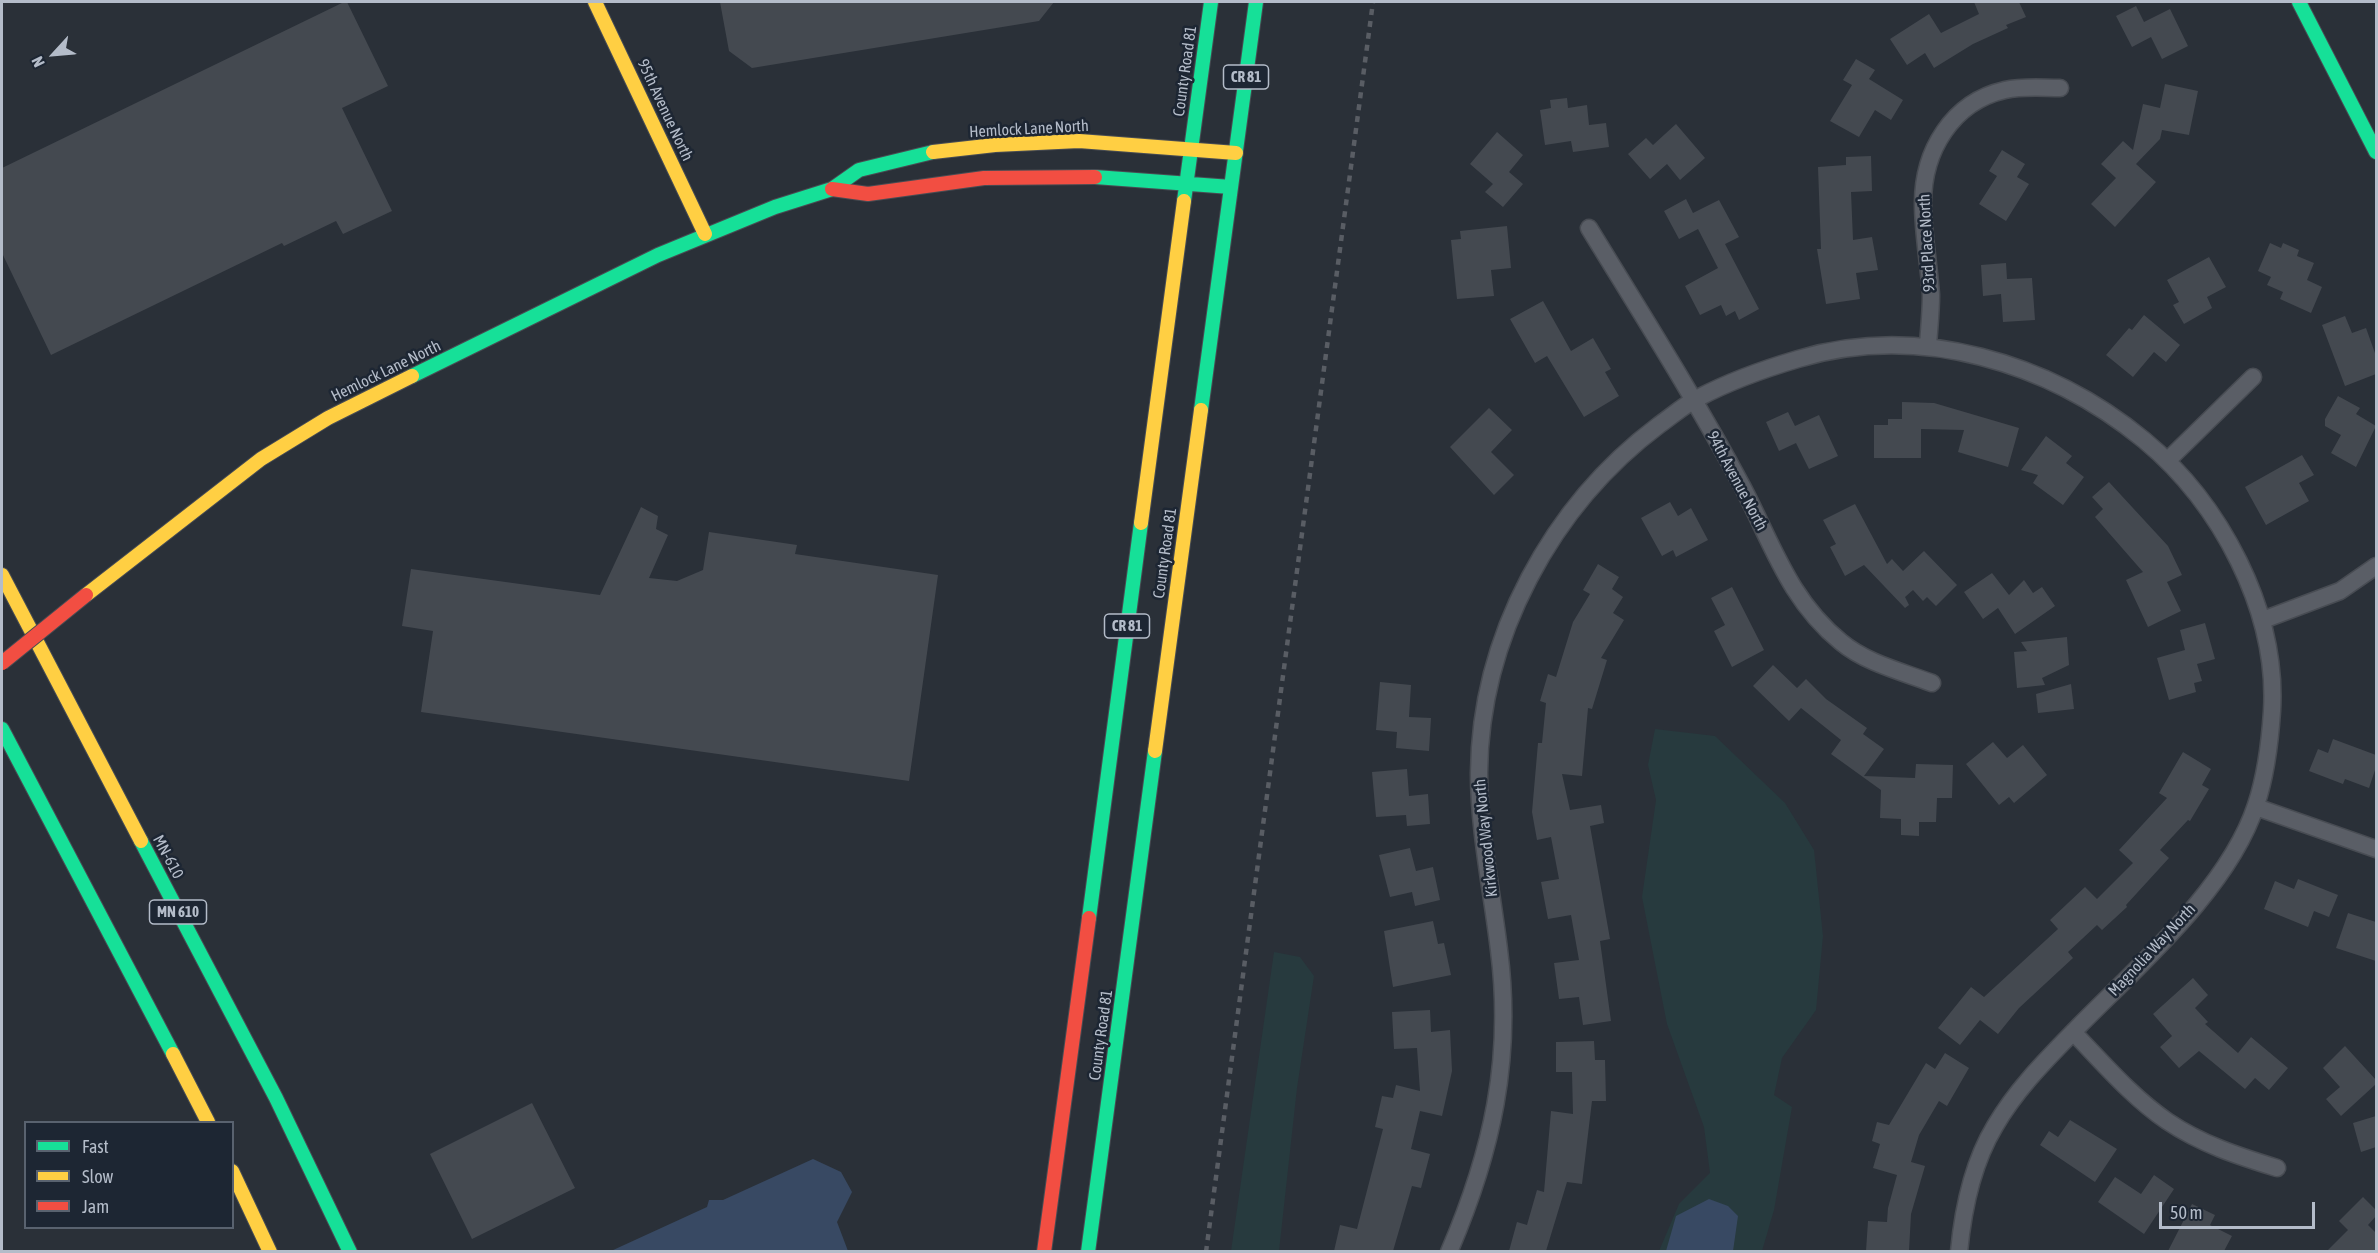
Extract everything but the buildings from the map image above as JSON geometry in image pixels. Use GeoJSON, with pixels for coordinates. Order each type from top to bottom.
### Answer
{"type":"FeatureCollection","features":[{"type":"Feature","properties":{"kind":"main road","name":"95th Avenue North"},"geometry":{"type":"LineString","coordinates":[[595,2],[705,234]]}},
{"type":"Feature","properties":{"kind":"main road","name":"County Road 81"},"geometry":{"type":"LineString","coordinates":[[1044,1251],[1211,2]]}},
{"type":"Feature","properties":{"kind":"main road","name":"County Road 81"},"geometry":{"type":"LineString","coordinates":[[1088,1251],[1256,2]]}},
{"type":"Feature","properties":{"kind":"main road"},"geometry":{"type":"LineString","coordinates":[[2299,2],[2376,152]]}},
{"type":"Feature","properties":{"kind":"main road","name":"Hemlock Lane North"},"geometry":{"type":"LineString","coordinates":[[2,663],[261,459],[328,418],[705,234],[775,207],[832,189],[859,170],[924,153],[994,145],[1078,141],[1236,153]]}},
{"type":"Feature","properties":{"kind":"main road","name":"Hemlock Lane North"},"geometry":{"type":"LineString","coordinates":[[832,189],[868,194],[984,178],[1073,175],[1186,182],[1231,188]]}},
{"type":"Feature","properties":{"kind":"main road","name":"MN-610"},"geometry":{"type":"LineString","coordinates":[[2,575],[276,1098],[350,1251]]}},
{"type":"Feature","properties":{"kind":"main road"},"geometry":{"type":"LineString","coordinates":[[2,729],[207,1121]]}},
{"type":"Feature","properties":{"kind":"main road"},"geometry":{"type":"LineString","coordinates":[[234,1175],[267,1247]]}},
{"type":"Feature","properties":{"kind":"street","name":"93rd Place North"},"geometry":{"type":"LineString","coordinates":[[1928,346],[1931,297],[1923,205],[1924,175],[1935,145],[1952,120],[1976,101],[2003,91],[2021,88],[2060,88]]}},
{"type":"Feature","properties":{"kind":"street","name":"94th Avenue North"},"geometry":{"type":"LineString","coordinates":[[1589,228],[1742,486],[1792,589],[1815,618],[1843,644],[1876,662],[1932,683]]}},
{"type":"Feature","properties":{"kind":"street","name":"Kirkwood Way North"},"geometry":{"type":"LineString","coordinates":[[1449,1251],[1467,1209],[1488,1146],[1501,1083],[1505,1019],[1500,955],[1483,836],[1479,771],[1485,706],[1500,644],[1525,586],[1560,529],[1598,478],[1632,446],[1693,400],[1760,370],[1809,356],[1864,348],[1928,346],[1978,355],[2022,369],[2085,397],[2130,428],[2168,460],[2208,510],[2237,560],[2263,620]]}},
{"type":"Feature","properties":{"kind":"street"},"geometry":{"type":"LineString","coordinates":[[2168,460],[2253,377]]}},
{"type":"Feature","properties":{"kind":"street"},"geometry":{"type":"LineString","coordinates":[[2263,620],[2340,591],[2376,566]]}},
{"type":"Feature","properties":{"kind":"street","name":"Magnolia Way North"},"geometry":{"type":"LineString","coordinates":[[1959,1251],[1962,1221],[1973,1176],[1991,1132],[2015,1094],[2185,918],[2215,881],[2256,807],[2268,751],[2273,705],[2270,657],[2263,620]]}},
{"type":"Feature","properties":{"kind":"street"},"geometry":{"type":"LineString","coordinates":[[2256,807],[2376,849]]}},
{"type":"Feature","properties":{"kind":"street"},"geometry":{"type":"LineString","coordinates":[[2073,1032],[2130,1091],[2166,1121],[2206,1143],[2277,1168]]}},
{"type":"Feature","properties":{"kind":"green space"},"geometry":{"type":"Polygon","coordinates":[[[1655,729],[1715,736],[1785,803],[1814,850],[1823,936],[1816,1010],[1782,1058],[1774,1095],[1792,1107],[1774,1210],[1762,1251],[1659,1251],[1679,1204],[1710,1173],[1704,1127],[1667,1024],[1642,897],[1656,800],[1648,765],[1655,729]]]}},
{"type":"Feature","properties":{"kind":"green space"},"geometry":{"type":"Polygon","coordinates":[[[1274,952],[1300,957],[1314,976],[1297,1088],[1279,1251],[1231,1251],[1274,952]]]}},
{"type":"Feature","properties":{"kind":"water"},"geometry":{"type":"Polygon","coordinates":[[[813,1159],[841,1172],[852,1192],[837,1222],[848,1251],[611,1251],[707,1207],[709,1200],[723,1200],[813,1159]]]}},
{"type":"Feature","properties":{"kind":"water"},"geometry":{"type":"Polygon","coordinates":[[[1709,1199],[1728,1206],[1738,1216],[1733,1251],[1666,1251],[1676,1216],[1709,1199]]]}},
{"type":"Feature","properties":{"kind":"railway"},"geometry":{"type":"LineString","coordinates":[[1206,1252],[1373,2]]}},
{"type":"Feature","properties":{"kind":"traffic: fast"},"geometry":{"type":"LineString","coordinates":[[1184,201],[1211,2]]}},
{"type":"Feature","properties":{"kind":"traffic: fast"},"geometry":{"type":"LineString","coordinates":[[1201,410],[1256,2]]}},
{"type":"Feature","properties":{"kind":"traffic: fast"},"geometry":{"type":"LineString","coordinates":[[2299,2],[2376,152]]}},
{"type":"Feature","properties":{"kind":"traffic: fast"},"geometry":{"type":"LineString","coordinates":[[412,376],[658,255],[775,207],[832,189],[859,170],[933,152]]}},
{"type":"Feature","properties":{"kind":"traffic: fast"},"geometry":{"type":"LineString","coordinates":[[1095,177],[1231,187]]}},
{"type":"Feature","properties":{"kind":"traffic: fast"},"geometry":{"type":"LineString","coordinates":[[1089,918],[1141,523]]}},
{"type":"Feature","properties":{"kind":"traffic: fast"},"geometry":{"type":"LineString","coordinates":[[2,729],[173,1054]]}},
{"type":"Feature","properties":{"kind":"traffic: fast"},"geometry":{"type":"LineString","coordinates":[[1088,1252],[1155,751]]}},
{"type":"Feature","properties":{"kind":"traffic: fast"},"geometry":{"type":"LineString","coordinates":[[141,841],[276,1098],[350,1252]]}},
{"type":"Feature","properties":{"kind":"traffic: slow"},"geometry":{"type":"LineString","coordinates":[[595,2],[705,234]]}},
{"type":"Feature","properties":{"kind":"traffic: slow"},"geometry":{"type":"LineString","coordinates":[[933,152],[995,145],[1079,141],[1236,153]]}},
{"type":"Feature","properties":{"kind":"traffic: slow"},"geometry":{"type":"LineString","coordinates":[[1141,523],[1184,201]]}},
{"type":"Feature","properties":{"kind":"traffic: slow"},"geometry":{"type":"LineString","coordinates":[[86,595],[261,459],[328,418],[412,376]]}},
{"type":"Feature","properties":{"kind":"traffic: slow"},"geometry":{"type":"LineString","coordinates":[[1155,751],[1201,410]]}},
{"type":"Feature","properties":{"kind":"traffic: slow"},"geometry":{"type":"LineString","coordinates":[[2,575],[141,841]]}},
{"type":"Feature","properties":{"kind":"traffic: slow"},"geometry":{"type":"LineString","coordinates":[[173,1054],[207,1121]]}},
{"type":"Feature","properties":{"kind":"traffic: slow"},"geometry":{"type":"LineString","coordinates":[[234,1175],[270,1252]]}},
{"type":"Feature","properties":{"kind":"traffic: jam"},"geometry":{"type":"LineString","coordinates":[[832,189],[868,194],[984,178],[1095,177]]}},
{"type":"Feature","properties":{"kind":"traffic: jam"},"geometry":{"type":"LineString","coordinates":[[2,663],[86,595]]}},
{"type":"Feature","properties":{"kind":"traffic: jam"},"geometry":{"type":"LineString","coordinates":[[1044,1252],[1089,918]]}}]}
